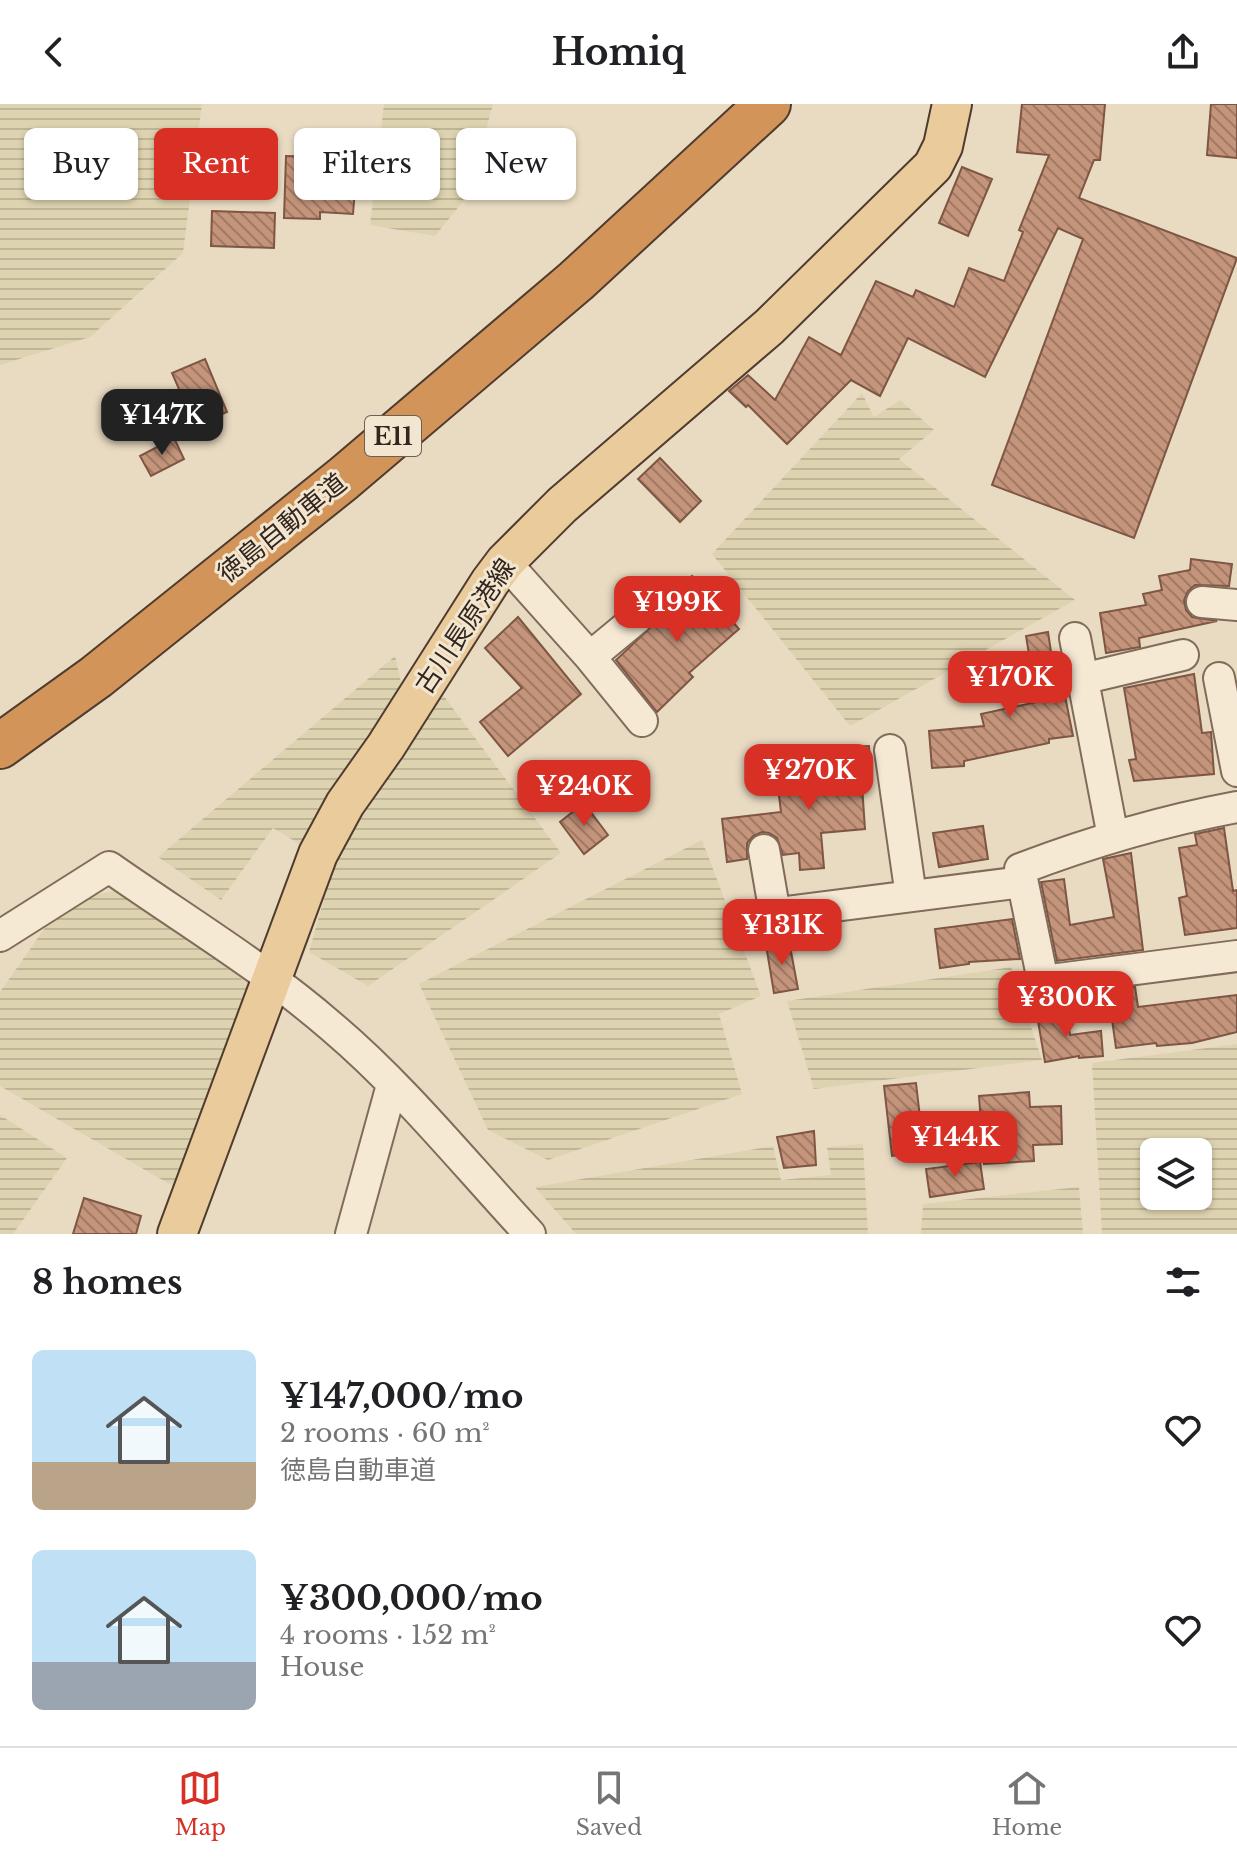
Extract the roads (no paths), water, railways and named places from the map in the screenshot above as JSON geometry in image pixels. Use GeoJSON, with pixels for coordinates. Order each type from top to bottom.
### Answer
{"type":"FeatureCollection","features":[{"type":"Feature","properties":{"kind":"highway","name":"徳島自動車道"},"geometry":{"type":"LineString","coordinates":[[0,746],[96,677],[343,479],[576,281],[768,104]]}},
{"type":"Feature","properties":{"kind":"main road","name":"古川長原港線"},"geometry":{"type":"LineString","coordinates":[[177,1234],[318,854],[345,804],[505,562],[562,505],[769,327],[933,166],[943,146],[952,104]]}},
{"type":"Feature","properties":{"kind":"street"},"geometry":{"type":"LineString","coordinates":[[505,562],[642,721]]}},
{"type":"Feature","properties":{"kind":"street"},"geometry":{"type":"LineString","coordinates":[[1202,602],[1237,605]]}},
{"type":"Feature","properties":{"kind":"street"},"geometry":{"type":"LineString","coordinates":[[590,657],[636,619]]}},
{"type":"Feature","properties":{"kind":"street"},"geometry":{"type":"LineString","coordinates":[[1075,638],[1113,837]]}},
{"type":"Feature","properties":{"kind":"street"},"geometry":{"type":"LineString","coordinates":[[1082,679],[1183,655]]}},
{"type":"Feature","properties":{"kind":"street"},"geometry":{"type":"LineString","coordinates":[[1219,678],[1237,771]]}},
{"type":"Feature","properties":{"kind":"street"},"geometry":{"type":"LineString","coordinates":[[890,750],[911,896]]}},
{"type":"Feature","properties":{"kind":"street"},"geometry":{"type":"LineString","coordinates":[[1237,807],[1172,819],[1071,849],[1020,869],[1043,981],[1237,956]]}},
{"type":"Feature","properties":{"kind":"street"},"geometry":{"type":"LineString","coordinates":[[764,850],[761,916],[1022,882]]}},
{"type":"Feature","properties":{"kind":"street"},"geometry":{"type":"LineString","coordinates":[[0,936],[109,867],[270,979],[334,1028],[392,1085],[530,1234]]}},
{"type":"Feature","properties":{"kind":"street"},"geometry":{"type":"LineString","coordinates":[[351,1234],[392,1085]]}}]}
